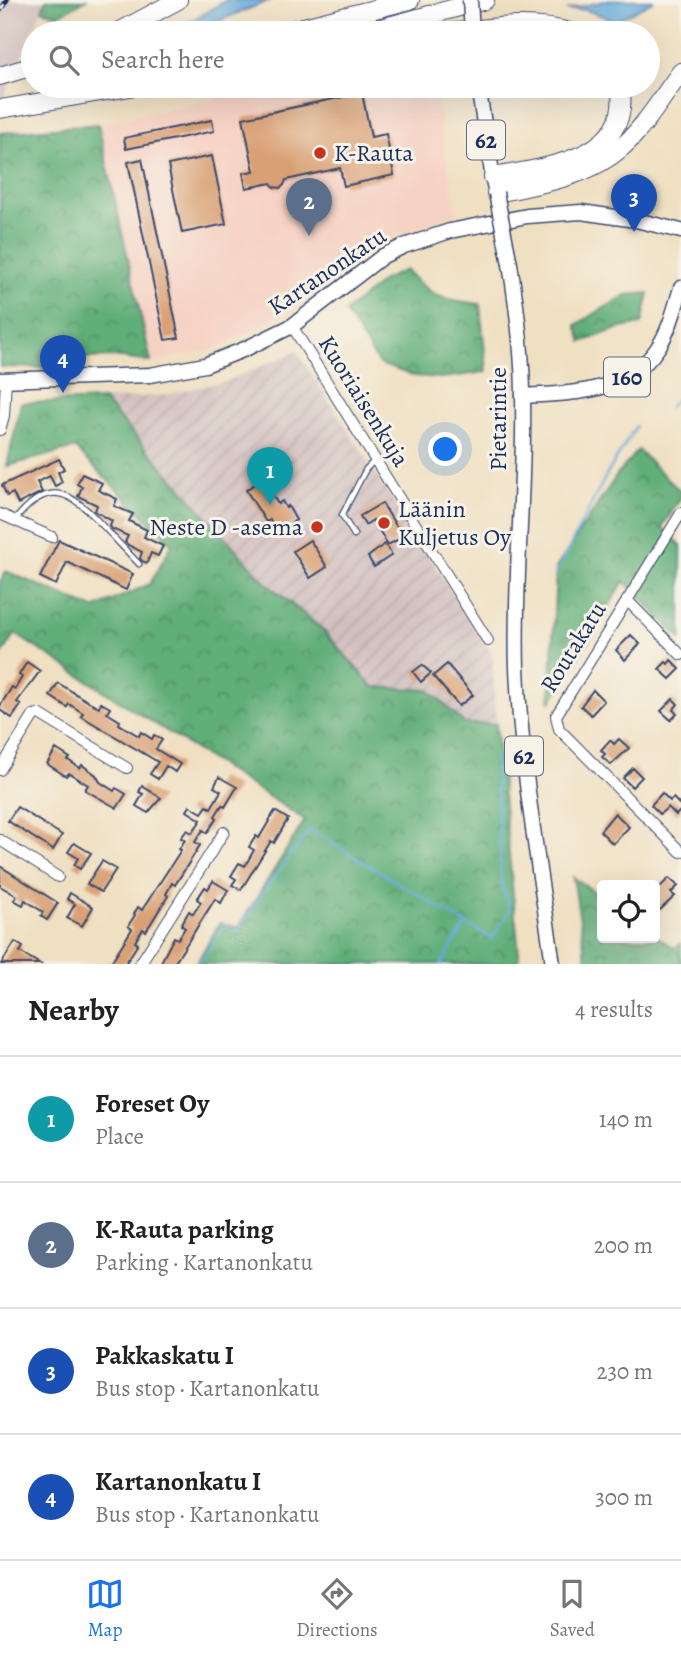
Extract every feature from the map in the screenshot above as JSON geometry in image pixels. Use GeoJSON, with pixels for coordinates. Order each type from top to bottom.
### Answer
{"type":"FeatureCollection","features":[{"type":"Feature","properties":{"kind":"highway"},"geometry":{"type":"LineString","coordinates":[[139,21],[178,0]]}},
{"type":"Feature","properties":{"kind":"highway"},"geometry":{"type":"LineString","coordinates":[[327,21],[410,0]]}},
{"type":"Feature","properties":{"kind":"highway"},"geometry":{"type":"LineString","coordinates":[[407,21],[485,0]]}},
{"type":"Feature","properties":{"kind":"highway"},"geometry":{"type":"LineString","coordinates":[[0,76],[21,70]]}},
{"type":"Feature","properties":{"kind":"highway"},"geometry":{"type":"LineString","coordinates":[[494,185],[578,173],[604,160],[635,134],[681,72]]}},
{"type":"Feature","properties":{"kind":"highway"},"geometry":{"type":"LineString","coordinates":[[0,83],[21,80]]}},
{"type":"Feature","properties":{"kind":"highway"},"geometry":{"type":"LineString","coordinates":[[0,109],[65,98]]}},
{"type":"Feature","properties":{"kind":"highway"},"geometry":{"type":"LineString","coordinates":[[494,185],[576,158],[598,146],[610,134],[623,98]]}},
{"type":"Feature","properties":{"kind":"main road"},"geometry":{"type":"LineString","coordinates":[[470,0],[471,21]]}},
{"type":"Feature","properties":{"kind":"main road","name":"Pietarintie"},"geometry":{"type":"LineString","coordinates":[[480,98],[510,264],[520,343],[523,396],[517,598],[518,679],[525,767],[553,964]]}},
{"type":"Feature","properties":{"kind":"main road","name":"Kartanonkatu"},"geometry":{"type":"LineString","coordinates":[[3,380],[150,375],[205,365],[292,326],[383,256],[450,231],[527,216],[581,212],[636,220],[681,231]]}},
{"type":"Feature","properties":{"kind":"main road","name":"160"},"geometry":{"type":"LineString","coordinates":[[523,396],[578,393],[603,388],[625,379],[645,364],[659,348],[681,288]]}},
{"type":"Feature","properties":{"kind":"street","name":"Kuoriaisenkuja"},"geometry":{"type":"LineString","coordinates":[[292,326],[488,640]]}},
{"type":"Feature","properties":{"kind":"street"},"geometry":{"type":"LineString","coordinates":[[0,430],[4,416],[3,380]]}},
{"type":"Feature","properties":{"kind":"street","name":"Routakatu"},"geometry":{"type":"LineString","coordinates":[[681,513],[559,709],[556,723],[681,852]]}},
{"type":"Feature","properties":{"kind":"street"},"geometry":{"type":"LineString","coordinates":[[0,514],[52,537]]}},
{"type":"Feature","properties":{"kind":"street"},"geometry":{"type":"LineString","coordinates":[[627,600],[681,655]]}},
{"type":"Feature","properties":{"kind":"street"},"geometry":{"type":"LineString","coordinates":[[0,770],[34,715],[39,714],[127,768]]}},
{"type":"Feature","properties":{"kind":"street"},"geometry":{"type":"LineString","coordinates":[[140,964],[224,832]]}},
{"type":"Feature","properties":{"kind":"street"},"geometry":{"type":"LineString","coordinates":[[0,841],[58,877]]}},
{"type":"Feature","properties":{"kind":"lane"},"geometry":{"type":"LineString","coordinates":[[354,535],[342,515],[366,469],[376,460]]}},
{"type":"Feature","properties":{"kind":"lane"},"geometry":{"type":"LineString","coordinates":[[15,520],[32,501],[52,492],[61,493],[86,507],[139,564]]}},
{"type":"Feature","properties":{"kind":"shaded area"},"geometry":{"type":"Polygon","coordinates":[[[0,0],[46,0],[37,21],[21,21],[21,58],[0,106],[0,0]]]}},
{"type":"Feature","properties":{"kind":"shaded area"},"geometry":{"type":"Polygon","coordinates":[[[221,98],[436,98],[457,215],[389,238],[259,328],[210,350],[151,362],[98,124],[221,98]]]}},
{"type":"Feature","properties":{"kind":"shaded area"},"geometry":{"type":"Polygon","coordinates":[[[297,351],[492,654],[496,724],[466,724],[429,690],[373,687],[323,630],[265,582],[103,400],[165,395],[227,381],[297,351]]]}},
{"type":"Feature","properties":{"kind":"green space"},"geometry":{"type":"Polygon","coordinates":[[[46,0],[85,0],[59,15],[42,10],[46,0]]]}},
{"type":"Feature","properties":{"kind":"green space"},"geometry":{"type":"Polygon","coordinates":[[[98,124],[151,362],[115,357],[82,358],[62,368],[0,367],[0,133],[98,124]]]}},
{"type":"Feature","properties":{"kind":"green space"},"geometry":{"type":"Polygon","coordinates":[[[406,270],[423,287],[439,296],[480,304],[487,372],[442,378],[414,376],[379,364],[345,312],[385,279],[406,270]]]}},
{"type":"Feature","properties":{"kind":"green space"},"geometry":{"type":"Polygon","coordinates":[[[649,293],[642,324],[617,329],[582,342],[576,325],[626,295],[649,293]]]}},
{"type":"Feature","properties":{"kind":"green space"},"geometry":{"type":"Polygon","coordinates":[[[103,400],[265,582],[323,630],[373,687],[429,690],[465,724],[496,724],[520,964],[196,964],[220,923],[238,928],[305,820],[15,634],[0,658],[0,582],[6,571],[94,609],[150,584],[172,544],[75,448],[7,466],[21,403],[103,400]]]}},
{"type":"Feature","properties":{"kind":"green space"},"geometry":{"type":"Polygon","coordinates":[[[638,450],[681,492],[681,498],[662,527],[681,545],[681,639],[624,581],[550,704],[556,568],[617,475],[638,450]]]}},
{"type":"Feature","properties":{"kind":"green space"},"geometry":{"type":"Polygon","coordinates":[[[573,877],[597,894],[597,943],[660,943],[660,938],[674,948],[681,943],[681,964],[587,964],[573,877]]]}},
{"type":"Feature","properties":{"kind":"water"},"geometry":{"type":"Polygon","coordinates":[[[227,0],[271,0],[221,20],[191,21],[227,0]]]}},
{"type":"Feature","properties":{"kind":"water"},"geometry":{"type":"Polygon","coordinates":[[[609,0],[654,0],[616,21],[586,10],[566,10],[609,0]]]}},
{"type":"Feature","properties":{"kind":"building","name":"K-Rauta"},"geometry":{"type":"Polygon","coordinates":[[[338,98],[363,98],[371,137],[386,134],[394,175],[344,186],[340,168],[286,180],[280,188],[271,183],[246,188],[243,173],[254,171],[243,118],[338,98]]]}},
{"type":"Feature","properties":{"kind":"building"},"geometry":{"type":"Polygon","coordinates":[[[212,120],[214,131],[126,149],[124,138],[212,120]]]}},
{"type":"Feature","properties":{"kind":"building"},"geometry":{"type":"Polygon","coordinates":[[[212,156],[226,224],[182,233],[168,165],[212,156]]]}},
{"type":"Feature","properties":{"kind":"building"},"geometry":{"type":"Polygon","coordinates":[[[142,159],[179,338],[165,340],[128,162],[142,159]]]}},
{"type":"Feature","properties":{"kind":"building"},"geometry":{"type":"Polygon","coordinates":[[[59,459],[64,469],[58,472],[62,482],[55,486],[50,476],[37,482],[42,492],[18,504],[13,493],[7,496],[2,485],[59,459]]]}},
{"type":"Feature","properties":{"kind":"building"},"geometry":{"type":"Polygon","coordinates":[[[82,474],[102,483],[98,490],[117,499],[114,506],[133,514],[129,521],[147,530],[144,537],[163,546],[158,556],[151,553],[147,563],[142,561],[142,552],[125,542],[128,536],[112,529],[112,521],[95,511],[97,505],[78,496],[82,487],[77,484],[82,474]]]}},
{"type":"Feature","properties":{"kind":"building"},"geometry":{"type":"Polygon","coordinates":[[[262,479],[278,504],[282,501],[286,508],[288,506],[296,520],[278,533],[270,520],[266,522],[246,490],[262,479]]]}},
{"type":"Feature","properties":{"kind":"building","name":"Läänin Kuljetus Oy"},"geometry":{"type":"Polygon","coordinates":[[[382,503],[403,537],[388,545],[373,520],[365,525],[360,516],[382,503]]]}},
{"type":"Feature","properties":{"kind":"building"},"geometry":{"type":"Polygon","coordinates":[[[59,540],[133,574],[126,590],[67,562],[56,585],[40,577],[59,540]]]}},
{"type":"Feature","properties":{"kind":"building"},"geometry":{"type":"Polygon","coordinates":[[[310,540],[327,567],[310,578],[293,551],[310,540]]]}},
{"type":"Feature","properties":{"kind":"building"},"geometry":{"type":"Polygon","coordinates":[[[385,544],[392,555],[374,567],[368,557],[385,544]]]}},
{"type":"Feature","properties":{"kind":"building"},"geometry":{"type":"Polygon","coordinates":[[[631,635],[640,644],[625,660],[616,650],[631,635]]]}},
{"type":"Feature","properties":{"kind":"building"},"geometry":{"type":"Polygon","coordinates":[[[671,660],[680,669],[670,679],[659,669],[671,660]]]}},
{"type":"Feature","properties":{"kind":"building"},"geometry":{"type":"Polygon","coordinates":[[[27,662],[40,671],[17,702],[21,705],[12,718],[0,710],[0,706],[12,687],[15,689],[27,662]]]}},
{"type":"Feature","properties":{"kind":"building"},"geometry":{"type":"Polygon","coordinates":[[[447,664],[473,695],[459,706],[433,676],[447,664]]]}},
{"type":"Feature","properties":{"kind":"building"},"geometry":{"type":"Polygon","coordinates":[[[422,665],[431,673],[421,682],[413,672],[422,665]]]}},
{"type":"Feature","properties":{"kind":"building"},"geometry":{"type":"Polygon","coordinates":[[[58,683],[99,707],[101,703],[110,708],[107,713],[139,736],[141,732],[152,739],[154,735],[162,740],[156,749],[180,764],[175,772],[166,766],[158,779],[150,774],[158,762],[81,716],[83,713],[69,704],[67,707],[50,696],[58,683]]]}},
{"type":"Feature","properties":{"kind":"building"},"geometry":{"type":"Polygon","coordinates":[[[593,690],[604,701],[591,715],[581,706],[593,690]]]}},
{"type":"Feature","properties":{"kind":"building"},"geometry":{"type":"Polygon","coordinates":[[[673,699],[678,704],[673,710],[677,714],[671,720],[661,711],[673,699]]]}},
{"type":"Feature","properties":{"kind":"building"},"geometry":{"type":"Polygon","coordinates":[[[619,739],[629,748],[611,765],[602,757],[605,754],[601,750],[610,740],[614,744],[619,739]]]}},
{"type":"Feature","properties":{"kind":"building"},"geometry":{"type":"Polygon","coordinates":[[[56,749],[80,768],[82,765],[96,775],[100,782],[114,791],[116,788],[126,794],[117,808],[85,790],[88,785],[69,773],[66,776],[47,764],[56,749]]]}},
{"type":"Feature","properties":{"kind":"building"},"geometry":{"type":"Polygon","coordinates":[[[633,768],[642,777],[632,787],[623,778],[633,768]]]}},
{"type":"Feature","properties":{"kind":"building"},"geometry":{"type":"Polygon","coordinates":[[[219,777],[237,787],[225,807],[222,805],[207,833],[203,830],[195,842],[200,845],[175,885],[172,883],[166,894],[168,896],[146,931],[143,929],[135,942],[138,944],[125,964],[110,964],[132,929],[128,926],[138,907],[142,910],[181,850],[179,849],[185,840],[181,838],[187,830],[192,833],[201,820],[187,811],[190,806],[202,813],[207,806],[211,808],[221,791],[214,787],[219,777]]]}},
{"type":"Feature","properties":{"kind":"building"},"geometry":{"type":"Polygon","coordinates":[[[142,786],[161,798],[148,813],[136,806],[143,794],[139,792],[142,786]]]}},
{"type":"Feature","properties":{"kind":"building"},"geometry":{"type":"Polygon","coordinates":[[[662,793],[681,806],[676,815],[668,807],[660,814],[651,805],[662,793]]]}},
{"type":"Feature","properties":{"kind":"building"},"geometry":{"type":"Polygon","coordinates":[[[17,807],[62,835],[53,850],[8,821],[17,807]]]}},
{"type":"Feature","properties":{"kind":"building"},"geometry":{"type":"Polygon","coordinates":[[[275,811],[288,819],[241,890],[232,885],[236,879],[231,876],[239,863],[245,866],[254,850],[249,847],[256,836],[259,838],[275,811]]]}},
{"type":"Feature","properties":{"kind":"building"},"geometry":{"type":"Polygon","coordinates":[[[615,813],[629,827],[613,844],[600,831],[615,813]]]}},
{"type":"Feature","properties":{"kind":"building"},"geometry":{"type":"Polygon","coordinates":[[[74,843],[91,853],[80,869],[74,865],[78,858],[68,852],[74,843]]]}},
{"type":"Feature","properties":{"kind":"building"},"geometry":{"type":"Polygon","coordinates":[[[102,861],[116,869],[101,892],[87,884],[102,861]]]}},
{"type":"Feature","properties":{"kind":"building"},"geometry":{"type":"Polygon","coordinates":[[[0,866],[58,903],[47,920],[41,916],[43,912],[25,900],[23,905],[14,900],[17,896],[0,886],[0,866]]]}},
{"type":"Feature","properties":{"kind":"building"},"geometry":{"type":"Polygon","coordinates":[[[669,878],[678,886],[671,893],[675,896],[660,910],[660,887],[669,878]]]}},
{"type":"Feature","properties":{"kind":"building"},"geometry":{"type":"Polygon","coordinates":[[[213,881],[228,890],[221,903],[215,899],[174,964],[160,964],[174,937],[178,939],[185,928],[181,925],[189,911],[193,914],[201,902],[197,899],[213,881]]]}},
{"type":"Feature","properties":{"kind":"building"},"geometry":{"type":"Polygon","coordinates":[[[70,893],[93,907],[82,926],[67,918],[75,904],[67,899],[70,893]]]}},
{"type":"Feature","properties":{"kind":"building"},"geometry":{"type":"Polygon","coordinates":[[[15,942],[23,947],[20,952],[40,964],[1,964],[15,942]]]}},
{"type":"Feature","properties":{"kind":"waterway"},"geometry":{"type":"LineString","coordinates":[[669,407],[681,394]]}},
{"type":"Feature","properties":{"kind":"waterway"},"geometry":{"type":"LineString","coordinates":[[555,575],[607,474],[636,426]]}},
{"type":"Feature","properties":{"kind":"waterway"},"geometry":{"type":"LineString","coordinates":[[198,964],[224,924],[237,932],[262,893],[310,830],[492,939],[510,909],[502,887],[495,757]]}},
{"type":"Feature","properties":{"kind":"waterway"},"geometry":{"type":"LineString","coordinates":[[441,964],[467,923]]}},
{"type":"Feature","properties":{"kind":"railway"},"geometry":{"type":"LineString","coordinates":[[0,11],[7,0]]}},
{"type":"Feature","properties":{"kind":"place","name":"K-Rauta"},"geometry":{"type":"Point","coordinates":[320,153]}},
{"type":"Feature","properties":{"kind":"place","name":"Pakkaskatu I"},"geometry":{"type":"Point","coordinates":[634,232]}},
{"type":"Feature","properties":{"kind":"place","name":"K-Rauta parking"},"geometry":{"type":"Point","coordinates":[309,236]}},
{"type":"Feature","properties":{"kind":"place","name":"Kartanonkatu I"},"geometry":{"type":"Point","coordinates":[63,393]}},
{"type":"Feature","properties":{"kind":"place","name":"Foreset Oy"},"geometry":{"type":"Point","coordinates":[270,505]}},
{"type":"Feature","properties":{"kind":"place","name":"Läänin Kuljetus Oy"},"geometry":{"type":"Point","coordinates":[384,523]}},
{"type":"Feature","properties":{"kind":"place","name":"Neste D -asema"},"geometry":{"type":"Point","coordinates":[317,527]}}]}
